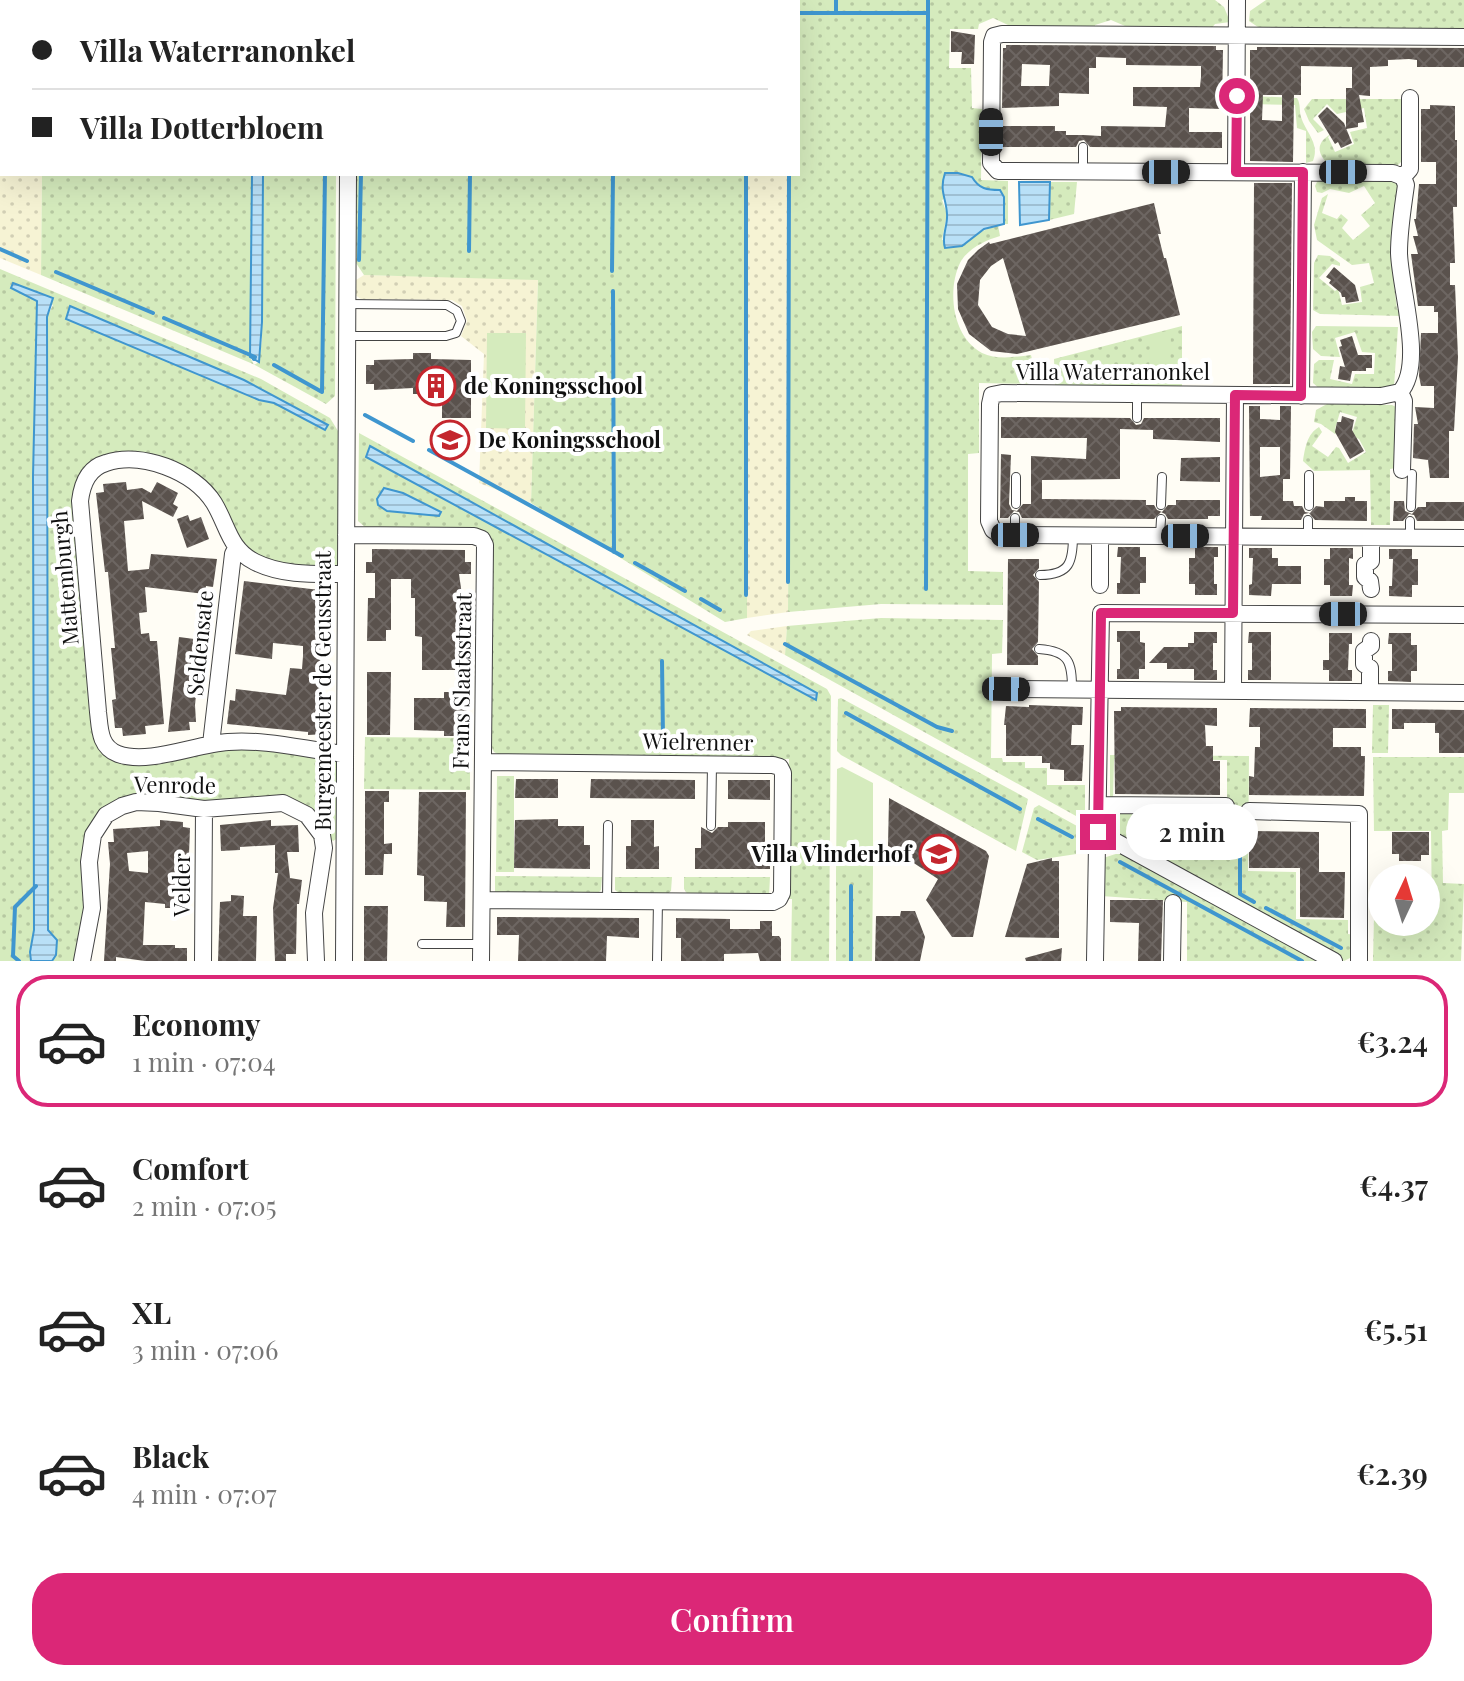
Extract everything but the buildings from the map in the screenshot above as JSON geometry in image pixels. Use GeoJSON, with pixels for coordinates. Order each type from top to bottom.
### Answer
{"type":"FeatureCollection","features":[{"type":"Feature","properties":{"kind":"street"},"geometry":{"type":"LineString","coordinates":[[1236,172],[1237,0]]}},
{"type":"Feature","properties":{"kind":"street"},"geometry":{"type":"LineString","coordinates":[[1235,395],[1381,396],[1400,392],[1409,377],[1411,349],[1400,272],[1400,233],[1406,185],[1403,177],[1393,173],[998,171],[991,163],[994,36],[1464,37]]}},
{"type":"Feature","properties":{"kind":"street"},"geometry":{"type":"LineString","coordinates":[[1403,177],[1410,169],[1410,98]]}},
{"type":"Feature","properties":{"kind":"street"},"geometry":{"type":"LineString","coordinates":[[1301,396],[1303,172]]}},
{"type":"Feature","properties":{"kind":"street","name":"Burgemeester de Geusstraat"},"geometry":{"type":"LineString","coordinates":[[344,961],[348,176]]}},
{"type":"Feature","properties":{"kind":"street"},"geometry":{"type":"LineString","coordinates":[[1400,392],[1404,401],[1407,472]]}},
{"type":"Feature","properties":{"kind":"street","name":"Villa Waterranonkel"},"geometry":{"type":"LineString","coordinates":[[1073,535],[1015,526],[1001,535],[993,530],[989,521],[992,395],[1235,395],[1233,691]]}},
{"type":"Feature","properties":{"kind":"street","name":"Mattemburgh"},"geometry":{"type":"LineString","coordinates":[[236,548],[208,494],[175,471],[148,462],[115,460],[97,465],[84,482],[80,501],[98,712],[104,742],[118,754],[133,756],[211,744],[257,742],[345,754]]}},
{"type":"Feature","properties":{"kind":"street"},"geometry":{"type":"LineString","coordinates":[[1073,535],[1100,536],[1161,527],[1234,536],[1308,528],[1371,538],[1410,529],[1464,538]]}},
{"type":"Feature","properties":{"kind":"street","name":"Frans Slaatsstraat"},"geometry":{"type":"LineString","coordinates":[[346,535],[474,536],[482,539],[485,545],[481,953]]}},
{"type":"Feature","properties":{"kind":"street"},"geometry":{"type":"LineString","coordinates":[[1100,536],[1100,585]]}},
{"type":"Feature","properties":{"kind":"street"},"geometry":{"type":"LineString","coordinates":[[1371,538],[1371,561],[1365,565],[1365,577],[1371,585]]}},
{"type":"Feature","properties":{"kind":"street"},"geometry":{"type":"LineString","coordinates":[[236,548],[257,563],[275,569],[346,574]]}},
{"type":"Feature","properties":{"kind":"street","name":"Seldensate"},"geometry":{"type":"LineString","coordinates":[[211,744],[236,548]]}},
{"type":"Feature","properties":{"kind":"street"},"geometry":{"type":"LineString","coordinates":[[1095,961],[1101,613],[1464,615]]}},
{"type":"Feature","properties":{"kind":"street"},"geometry":{"type":"LineString","coordinates":[[1370,692],[1370,668],[1364,664],[1364,651],[1371,644]]}},
{"type":"Feature","properties":{"kind":"street"},"geometry":{"type":"LineString","coordinates":[[1006,689],[1464,693]]}},
{"type":"Feature","properties":{"kind":"street","name":"Wielrenner"},"geometry":{"type":"LineString","coordinates":[[483,762],[780,767],[783,773],[782,893],[779,899],[773,902],[658,901]]}},
{"type":"Feature","properties":{"kind":"street","name":"Venrode"},"geometry":{"type":"LineString","coordinates":[[82,961],[92,908],[90,847],[98,825],[106,815],[122,806],[136,802],[204,809],[283,803],[296,807],[315,823],[322,835],[324,848]]}},
{"type":"Feature","properties":{"kind":"street"},"geometry":{"type":"LineString","coordinates":[[1099,805],[1226,806]]}},
{"type":"Feature","properties":{"kind":"street","name":"Velder"},"geometry":{"type":"LineString","coordinates":[[203,961],[204,809]]}},
{"type":"Feature","properties":{"kind":"street"},"geometry":{"type":"LineString","coordinates":[[1249,811],[1359,814],[1359,961]]}},
{"type":"Feature","properties":{"kind":"street"},"geometry":{"type":"LineString","coordinates":[[1098,832],[1333,961]]}},
{"type":"Feature","properties":{"kind":"street"},"geometry":{"type":"LineString","coordinates":[[316,961],[314,913],[324,848],[344,850]]}},
{"type":"Feature","properties":{"kind":"street"},"geometry":{"type":"LineString","coordinates":[[482,900],[658,901]]}},
{"type":"Feature","properties":{"kind":"street"},"geometry":{"type":"LineString","coordinates":[[1172,961],[1173,903]]}},
{"type":"Feature","properties":{"kind":"lane"},"geometry":{"type":"LineString","coordinates":[[1083,147],[1083,171]]}},
{"type":"Feature","properties":{"kind":"lane"},"geometry":{"type":"LineString","coordinates":[[346,336],[446,336],[456,333],[461,321],[457,311],[447,305],[347,304]]}},
{"type":"Feature","properties":{"kind":"lane"},"geometry":{"type":"LineString","coordinates":[[1137,394],[1137,418]]}},
{"type":"Feature","properties":{"kind":"lane"},"geometry":{"type":"LineString","coordinates":[[1407,472],[1411,507]]}},
{"type":"Feature","properties":{"kind":"lane"},"geometry":{"type":"LineString","coordinates":[[1309,475],[1309,506]]}},
{"type":"Feature","properties":{"kind":"lane"},"geometry":{"type":"LineString","coordinates":[[1016,477],[1016,504]]}},
{"type":"Feature","properties":{"kind":"lane"},"geometry":{"type":"LineString","coordinates":[[1161,505],[1162,477]]}},
{"type":"Feature","properties":{"kind":"lane"},"geometry":{"type":"LineString","coordinates":[[1040,575],[1054,575],[1067,567],[1072,558],[1073,535]]}},
{"type":"Feature","properties":{"kind":"lane"},"geometry":{"type":"LineString","coordinates":[[1039,649],[1055,651],[1066,658],[1072,670],[1072,690]]}},
{"type":"Feature","properties":{"kind":"lane"},"geometry":{"type":"LineString","coordinates":[[711,826],[712,764]]}},
{"type":"Feature","properties":{"kind":"lane"},"geometry":{"type":"LineString","coordinates":[[607,901],[608,825]]}},
{"type":"Feature","properties":{"kind":"lane"},"geometry":{"type":"LineString","coordinates":[[657,961],[658,901]]}},
{"type":"Feature","properties":{"kind":"lane"},"geometry":{"type":"LineString","coordinates":[[422,944],[481,953]]}},
{"type":"Feature","properties":{"kind":"shaded area"},"geometry":{"type":"Polygon","coordinates":[[[0,176],[42,176],[41,275],[0,258],[0,176]]]}},
{"type":"Feature","properties":{"kind":"shaded area"},"geometry":{"type":"Polygon","coordinates":[[[748,176],[791,176],[788,612],[747,618],[748,176]]]}},
{"type":"Feature","properties":{"kind":"shaded area"},"geometry":{"type":"Polygon","coordinates":[[[364,275],[538,279],[531,503],[479,483],[484,354],[461,336],[467,321],[462,306],[452,300],[361,299],[355,295],[356,280],[364,275]]]}},
{"type":"Feature","properties":{"kind":"shaded area"},"geometry":{"type":"Polygon","coordinates":[[[787,626],[785,655],[747,635],[751,631],[787,626]]]}},
{"type":"Feature","properties":{"kind":"green space"},"geometry":{"type":"Polygon","coordinates":[[[800,0],[1215,0],[1224,7],[1230,22],[1215,24],[1211,29],[1125,29],[1125,26],[1111,20],[1095,25],[1095,29],[1008,28],[1008,25],[993,18],[979,24],[978,29],[950,29],[949,68],[971,68],[972,108],[982,109],[981,180],[1008,181],[1008,224],[1004,224],[1004,198],[1000,191],[987,190],[975,182],[942,200],[947,214],[942,240],[962,246],[975,234],[998,225],[1000,236],[977,246],[960,263],[953,299],[958,325],[972,346],[982,353],[1000,357],[1031,355],[1034,368],[1039,369],[1039,384],[979,383],[979,453],[968,454],[968,571],[1003,572],[1003,605],[881,604],[788,612],[791,176],[800,176],[800,0]]]}},
{"type":"Feature","properties":{"kind":"green space"},"geometry":{"type":"Polygon","coordinates":[[[1266,0],[1464,0],[1464,32],[1258,31],[1258,27],[1249,21],[1250,11],[1266,0]]]}},
{"type":"Feature","properties":{"kind":"green space"},"geometry":{"type":"Polygon","coordinates":[[[1251,96],[1297,98],[1301,117],[1314,143],[1313,161],[1306,163],[1306,131],[1297,128],[1295,105],[1250,104],[1251,96]]]}},
{"type":"Feature","properties":{"kind":"green space"},"geometry":{"type":"Polygon","coordinates":[[[1312,99],[1403,99],[1401,162],[1398,165],[1327,163],[1321,154],[1322,141],[1335,132],[1328,137],[1335,152],[1354,144],[1350,132],[1367,128],[1364,108],[1337,114],[1327,104],[1313,119],[1324,130],[1318,133],[1304,109],[1312,99]]]}},
{"type":"Feature","properties":{"kind":"green space"},"geometry":{"type":"Polygon","coordinates":[[[42,176],[252,176],[250,357],[254,364],[41,275],[42,176]]]}},
{"type":"Feature","properties":{"kind":"green space"},"geometry":{"type":"Polygon","coordinates":[[[263,176],[336,176],[335,396],[326,404],[254,365],[259,362],[262,339],[263,176]]]}},
{"type":"Feature","properties":{"kind":"green space"},"geometry":{"type":"Polygon","coordinates":[[[356,176],[748,176],[747,618],[725,622],[531,503],[538,280],[364,275],[356,263],[356,176]]]}},
{"type":"Feature","properties":{"kind":"green space"},"geometry":{"type":"Polygon","coordinates":[[[1319,178],[1395,180],[1398,183],[1390,250],[1397,309],[1402,316],[1320,314],[1313,310],[1314,263],[1318,255],[1330,256],[1340,263],[1340,266],[1332,264],[1319,278],[1335,291],[1338,289],[1342,305],[1362,302],[1360,287],[1374,283],[1369,263],[1352,265],[1317,240],[1314,225],[1322,198],[1328,194],[1322,213],[1337,219],[1341,214],[1348,220],[1342,228],[1353,240],[1370,226],[1361,215],[1375,203],[1364,186],[1349,193],[1330,189],[1317,192],[1315,186],[1319,178]]]}},
{"type":"Feature","properties":{"kind":"green space"},"geometry":{"type":"Polygon","coordinates":[[[1050,182],[1077,182],[1074,214],[1049,220],[1050,182]]]}},
{"type":"Feature","properties":{"kind":"green space"},"geometry":{"type":"Polygon","coordinates":[[[0,269],[261,379],[330,418],[338,431],[339,563],[335,567],[297,568],[253,555],[238,542],[216,494],[137,455],[81,477],[110,755],[256,747],[313,754],[336,762],[338,838],[333,841],[327,835],[326,827],[301,806],[107,809],[87,897],[77,961],[52,961],[57,940],[48,931],[47,317],[53,305],[16,291],[37,300],[33,476],[34,930],[31,961],[0,961],[0,269]],[[70,306],[66,319],[259,400],[274,403],[324,430],[328,425],[245,380],[70,306]]]}},
{"type":"Feature","properties":{"kind":"green space"},"geometry":{"type":"Polygon","coordinates":[[[1182,326],[1182,386],[1055,385],[1054,359],[1182,326]]]}},
{"type":"Feature","properties":{"kind":"green space"},"geometry":{"type":"Polygon","coordinates":[[[1316,326],[1398,327],[1394,387],[1389,390],[1321,390],[1313,383],[1314,364],[1319,360],[1334,360],[1330,379],[1352,384],[1355,374],[1374,374],[1375,353],[1362,352],[1355,332],[1335,338],[1340,357],[1321,356],[1313,349],[1312,332],[1316,326]]]}},
{"type":"Feature","properties":{"kind":"green space"},"geometry":{"type":"Polygon","coordinates":[[[1171,330],[1170,379],[1149,379],[1150,335],[1171,330]]]}},
{"type":"Feature","properties":{"kind":"green space"},"geometry":{"type":"Polygon","coordinates":[[[487,333],[526,333],[525,429],[486,428],[487,333]]]}},
{"type":"Feature","properties":{"kind":"green space"},"geometry":{"type":"Polygon","coordinates":[[[1327,404],[1396,407],[1396,468],[1390,469],[1390,525],[1371,525],[1370,470],[1314,471],[1303,461],[1309,437],[1319,427],[1322,432],[1312,446],[1328,457],[1336,447],[1348,463],[1366,452],[1359,439],[1351,436],[1357,417],[1340,412],[1335,429],[1339,431],[1335,434],[1314,422],[1316,410],[1327,404]]]}},
{"type":"Feature","properties":{"kind":"green space"},"geometry":{"type":"Polygon","coordinates":[[[359,433],[827,689],[831,696],[829,961],[791,961],[789,759],[504,757],[494,752],[490,744],[491,543],[366,528],[358,521],[359,433]]]}},
{"type":"Feature","properties":{"kind":"green space"},"geometry":{"type":"Polygon","coordinates":[[[881,618],[1003,620],[1002,653],[992,654],[991,758],[1002,758],[1003,762],[1025,762],[1025,768],[1047,768],[1047,785],[1085,785],[1085,821],[785,655],[787,626],[881,618]]]}},
{"type":"Feature","properties":{"kind":"green space"},"geometry":{"type":"Polygon","coordinates":[[[838,699],[1028,799],[1016,851],[841,755],[837,751],[838,699]]]}},
{"type":"Feature","properties":{"kind":"green space"},"geometry":{"type":"Polygon","coordinates":[[[1373,705],[1389,705],[1388,753],[1372,753],[1373,705]]]}},
{"type":"Feature","properties":{"kind":"green space"},"geometry":{"type":"Polygon","coordinates":[[[365,737],[470,738],[470,790],[364,789],[365,737]]]}},
{"type":"Feature","properties":{"kind":"green space"},"geometry":{"type":"Polygon","coordinates":[[[1110,755],[1249,756],[1248,871],[1296,872],[1296,919],[1348,920],[1348,934],[1355,935],[1352,957],[1344,961],[1307,941],[1306,936],[1110,833],[1110,812],[1158,814],[1158,824],[1189,825],[1189,815],[1227,815],[1227,760],[1114,759],[1113,798],[1110,798],[1110,755]]]}},
{"type":"Feature","properties":{"kind":"green space"},"geometry":{"type":"Polygon","coordinates":[[[1373,757],[1464,757],[1464,793],[1449,793],[1448,830],[1442,831],[1443,883],[1464,884],[1461,961],[1373,961],[1374,936],[1440,936],[1440,864],[1431,864],[1431,831],[1374,831],[1373,757]]]}},
{"type":"Feature","properties":{"kind":"green space"},"geometry":{"type":"Polygon","coordinates":[[[842,767],[873,783],[873,873],[836,873],[837,769],[842,767]]]}},
{"type":"Feature","properties":{"kind":"green space"},"geometry":{"type":"Polygon","coordinates":[[[497,776],[514,776],[514,872],[496,872],[497,776]]]}},
{"type":"Feature","properties":{"kind":"green space"},"geometry":{"type":"Polygon","coordinates":[[[1039,805],[1086,831],[1086,850],[1083,853],[1037,860],[1022,852],[1034,808],[1039,805]]]}},
{"type":"Feature","properties":{"kind":"green space"},"geometry":{"type":"Polygon","coordinates":[[[1119,853],[1316,961],[1187,961],[1187,902],[1101,896],[1103,858],[1119,853]]]}},
{"type":"Feature","properties":{"kind":"green space"},"geometry":{"type":"Polygon","coordinates":[[[836,873],[873,873],[872,961],[836,961],[836,873]]]}},
{"type":"Feature","properties":{"kind":"green space"},"geometry":{"type":"Polygon","coordinates":[[[495,876],[602,877],[601,890],[596,895],[495,894],[495,876]]]}},
{"type":"Feature","properties":{"kind":"green space"},"geometry":{"type":"Polygon","coordinates":[[[615,877],[672,877],[671,891],[666,895],[621,895],[615,890],[615,877]]]}},
{"type":"Feature","properties":{"kind":"green space"},"geometry":{"type":"Polygon","coordinates":[[[684,877],[770,877],[769,896],[688,895],[684,889],[684,877]]]}},
{"type":"Feature","properties":{"kind":"water"},"geometry":{"type":"Polygon","coordinates":[[[945,173],[972,177],[984,188],[1000,190],[1004,197],[1004,224],[984,229],[962,246],[945,248],[945,173]]]}},
{"type":"Feature","properties":{"kind":"water"},"geometry":{"type":"Polygon","coordinates":[[[252,176],[263,176],[259,362],[250,357],[252,176]]]}},
{"type":"Feature","properties":{"kind":"water"},"geometry":{"type":"Polygon","coordinates":[[[1019,182],[1050,182],[1049,220],[1020,225],[1019,182]]]}},
{"type":"Feature","properties":{"kind":"water"},"geometry":{"type":"Polygon","coordinates":[[[13,283],[53,298],[47,317],[48,930],[57,940],[56,955],[52,961],[31,961],[30,952],[34,930],[33,476],[37,301],[11,288],[13,283]]]}},
{"type":"Feature","properties":{"kind":"water"},"geometry":{"type":"Polygon","coordinates":[[[70,306],[244,380],[328,425],[325,430],[274,403],[259,400],[66,319],[70,306]]]}},
{"type":"Feature","properties":{"kind":"water"},"geometry":{"type":"Polygon","coordinates":[[[370,446],[817,693],[816,700],[366,457],[370,446]]]}},
{"type":"Feature","properties":{"kind":"water"},"geometry":{"type":"Polygon","coordinates":[[[384,488],[403,493],[441,512],[439,516],[387,511],[378,505],[377,499],[384,488]]]}},
{"type":"Feature","properties":{"kind":"waterway"},"geometry":{"type":"LineString","coordinates":[[836,0],[836,13]]}},
{"type":"Feature","properties":{"kind":"waterway"},"geometry":{"type":"LineString","coordinates":[[928,0],[928,13]]}},
{"type":"Feature","properties":{"kind":"waterway"},"geometry":{"type":"LineString","coordinates":[[800,13],[928,13],[926,589]]}},
{"type":"Feature","properties":{"kind":"waterway"},"geometry":{"type":"LineString","coordinates":[[274,365],[322,392],[325,176]]}},
{"type":"Feature","properties":{"kind":"waterway"},"geometry":{"type":"LineString","coordinates":[[359,260],[361,176]]}},
{"type":"Feature","properties":{"kind":"waterway"},"geometry":{"type":"LineString","coordinates":[[469,251],[470,176]]}},
{"type":"Feature","properties":{"kind":"waterway"},"geometry":{"type":"LineString","coordinates":[[612,271],[613,176]]}},
{"type":"Feature","properties":{"kind":"waterway"},"geometry":{"type":"LineString","coordinates":[[746,176],[746,595]]}},
{"type":"Feature","properties":{"kind":"waterway"},"geometry":{"type":"LineString","coordinates":[[788,582],[789,176]]}},
{"type":"Feature","properties":{"kind":"waterway"},"geometry":{"type":"LineString","coordinates":[[0,249],[27,261]]}},
{"type":"Feature","properties":{"kind":"waterway"},"geometry":{"type":"LineString","coordinates":[[56,272],[153,313]]}},
{"type":"Feature","properties":{"kind":"waterway"},"geometry":{"type":"LineString","coordinates":[[613,291],[614,552]]}},
{"type":"Feature","properties":{"kind":"waterway"},"geometry":{"type":"LineString","coordinates":[[164,318],[254,359]]}},
{"type":"Feature","properties":{"kind":"waterway"},"geometry":{"type":"LineString","coordinates":[[365,415],[413,441]]}},
{"type":"Feature","properties":{"kind":"waterway"},"geometry":{"type":"LineString","coordinates":[[429,450],[622,556]]}},
{"type":"Feature","properties":{"kind":"waterway"},"geometry":{"type":"LineString","coordinates":[[635,563],[685,591]]}},
{"type":"Feature","properties":{"kind":"waterway"},"geometry":{"type":"LineString","coordinates":[[701,599],[720,610]]}},
{"type":"Feature","properties":{"kind":"waterway"},"geometry":{"type":"LineString","coordinates":[[785,644],[937,727],[952,731]]}},
{"type":"Feature","properties":{"kind":"waterway"},"geometry":{"type":"LineString","coordinates":[[662,661],[663,738]]}},
{"type":"Feature","properties":{"kind":"waterway"},"geometry":{"type":"LineString","coordinates":[[846,713],[1020,809]]}},
{"type":"Feature","properties":{"kind":"waterway"},"geometry":{"type":"LineString","coordinates":[[1038,819],[1072,837]]}},
{"type":"Feature","properties":{"kind":"waterway"},"geometry":{"type":"LineString","coordinates":[[1240,838],[1240,894],[1254,902]]}},
{"type":"Feature","properties":{"kind":"waterway"},"geometry":{"type":"LineString","coordinates":[[1120,862],[1302,961]]}},
{"type":"Feature","properties":{"kind":"waterway"},"geometry":{"type":"LineString","coordinates":[[19,961],[13,956],[15,907],[36,886]]}},
{"type":"Feature","properties":{"kind":"waterway"},"geometry":{"type":"LineString","coordinates":[[851,886],[851,961]]}},
{"type":"Feature","properties":{"kind":"waterway"},"geometry":{"type":"LineString","coordinates":[[1266,908],[1341,948]]}},
{"type":"Feature","properties":{"kind":"place","name":"de Koningsschool"},"geometry":{"type":"Point","coordinates":[436,386]}},
{"type":"Feature","properties":{"kind":"place","name":"De Koningsschool"},"geometry":{"type":"Point","coordinates":[450,440]}},
{"type":"Feature","properties":{"kind":"place","name":"Villa Vlinderhof"},"geometry":{"type":"Point","coordinates":[939,854]}},
{"type":"Feature","properties":{"kind":"route"},"geometry":{"type":"LineString","coordinates":[[1098,832],[1101,613],[1233,613],[1235,395],[1301,396],[1303,172],[1236,172],[1237,96]]}}]}
